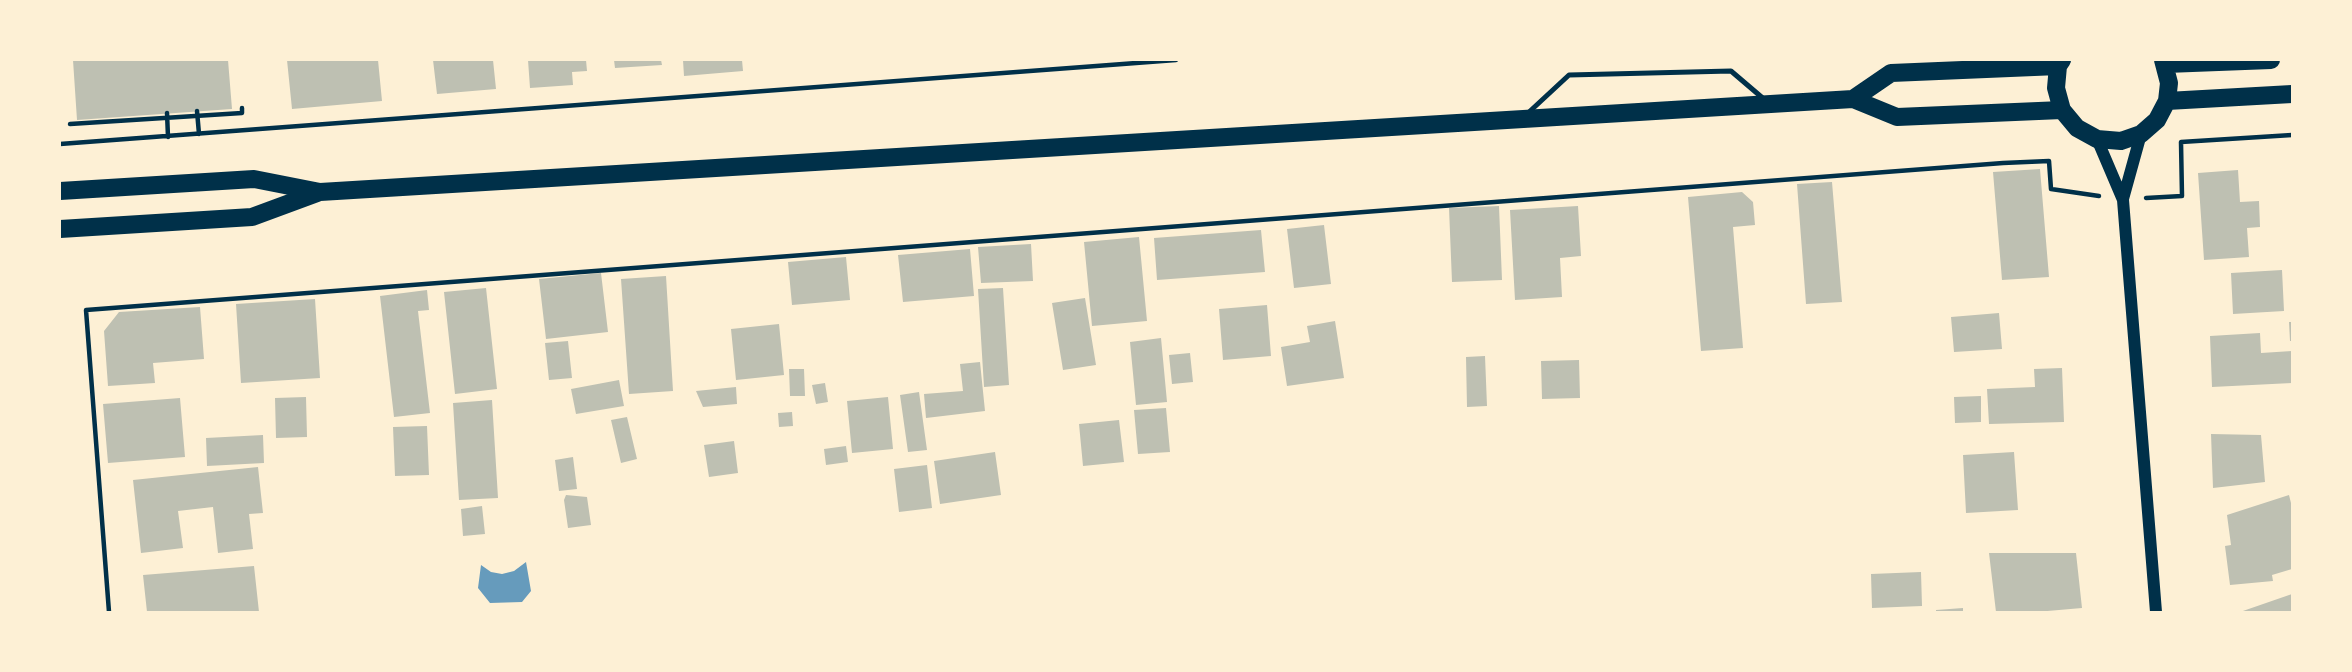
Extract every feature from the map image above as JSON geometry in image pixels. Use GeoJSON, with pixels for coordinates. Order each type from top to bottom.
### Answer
{"type":"FeatureCollection","features":[{"type":"Feature","properties":{"kind":"main road"},"geometry":{"type":"LineString","coordinates":[[1853,99],[1891,73],[2060,63],[2056,88],[2062,110],[2077,128],[2097,139],[2120,141],[2141,134],[2157,120],[2167,101],[2169,83],[2164,62],[2272,60]]}},
{"type":"Feature","properties":{"kind":"main road"},"geometry":{"type":"LineString","coordinates":[[2167,101],[2292,94]]}},
{"type":"Feature","properties":{"kind":"main road"},"geometry":{"type":"LineString","coordinates":[[60,191],[254,179],[320,192],[1853,99],[1898,117],[2062,110]]}},
{"type":"Feature","properties":{"kind":"main road"},"geometry":{"type":"LineString","coordinates":[[60,229],[252,217],[320,192]]}},
{"type":"Feature","properties":{"kind":"street"},"geometry":{"type":"LineString","coordinates":[[2123,200],[2141,134]]}},
{"type":"Feature","properties":{"kind":"street"},"geometry":{"type":"LineString","coordinates":[[2097,139],[2123,200],[2156,612]]}},
{"type":"Feature","properties":{"kind":"lane"},"geometry":{"type":"LineString","coordinates":[[1522,119],[1569,75],[1731,71],[1770,104]]}},
{"type":"Feature","properties":{"kind":"path"},"geometry":{"type":"LineString","coordinates":[[60,144],[1176,60]]}},
{"type":"Feature","properties":{"kind":"path"},"geometry":{"type":"LineString","coordinates":[[70,124],[197,113],[242,113],[242,108]]}},
{"type":"Feature","properties":{"kind":"path"},"geometry":{"type":"LineString","coordinates":[[197,113],[199,134]]}},
{"type":"Feature","properties":{"kind":"path"},"geometry":{"type":"LineString","coordinates":[[167,115],[168,137]]}},
{"type":"Feature","properties":{"kind":"path"},"geometry":{"type":"LineString","coordinates":[[109,612],[86,310],[2003,163],[2049,161],[2051,189],[2123,200],[2182,196],[2181,142],[2292,135]]}},
{"type":"Feature","properties":{"kind":"water"},"geometry":{"type":"Polygon","coordinates":[[[526,562],[531,591],[522,602],[490,603],[478,588],[481,565],[491,572],[502,574],[514,571],[526,562]]]}},
{"type":"Feature","properties":{"kind":"building"},"geometry":{"type":"Polygon","coordinates":[[[73,60],[228,60],[232,109],[77,120],[73,60]]]}},
{"type":"Feature","properties":{"kind":"building"},"geometry":{"type":"Polygon","coordinates":[[[287,60],[378,60],[382,101],[292,109],[287,60]]]}},
{"type":"Feature","properties":{"kind":"building"},"geometry":{"type":"Polygon","coordinates":[[[433,60],[493,60],[496,89],[437,94],[433,60]]]}},
{"type":"Feature","properties":{"kind":"building"},"geometry":{"type":"Polygon","coordinates":[[[528,60],[586,60],[587,71],[572,72],[573,85],[530,88],[528,60]]]}},
{"type":"Feature","properties":{"kind":"building"},"geometry":{"type":"Polygon","coordinates":[[[614,60],[661,60],[662,65],[615,68],[614,60]]]}},
{"type":"Feature","properties":{"kind":"building"},"geometry":{"type":"Polygon","coordinates":[[[683,60],[742,60],[743,71],[684,76],[683,60]]]}},
{"type":"Feature","properties":{"kind":"building"},"geometry":{"type":"Polygon","coordinates":[[[2040,169],[2049,277],[2002,280],[1993,172],[2040,169]]]}},
{"type":"Feature","properties":{"kind":"building"},"geometry":{"type":"Polygon","coordinates":[[[2238,170],[2240,202],[2259,201],[2260,227],[2247,228],[2249,257],[2204,260],[2198,173],[2238,170]]]}},
{"type":"Feature","properties":{"kind":"building"},"geometry":{"type":"Polygon","coordinates":[[[1832,182],[1842,302],[1806,304],[1797,184],[1832,182]]]}},
{"type":"Feature","properties":{"kind":"building"},"geometry":{"type":"Polygon","coordinates":[[[1742,192],[1753,202],[1755,225],[1733,227],[1743,348],[1701,351],[1688,197],[1742,192]]]}},
{"type":"Feature","properties":{"kind":"building"},"geometry":{"type":"Polygon","coordinates":[[[1499,206],[1502,280],[1452,282],[1449,208],[1499,206]]]}},
{"type":"Feature","properties":{"kind":"building"},"geometry":{"type":"Polygon","coordinates":[[[1578,206],[1581,256],[1560,258],[1562,297],[1515,300],[1510,210],[1578,206]]]}},
{"type":"Feature","properties":{"kind":"building"},"geometry":{"type":"Polygon","coordinates":[[[1324,225],[1331,284],[1294,288],[1287,229],[1324,225]]]}},
{"type":"Feature","properties":{"kind":"building"},"geometry":{"type":"Polygon","coordinates":[[[1261,230],[1265,272],[1157,280],[1154,238],[1261,230]]]}},
{"type":"Feature","properties":{"kind":"building"},"geometry":{"type":"Polygon","coordinates":[[[1139,237],[1147,321],[1092,326],[1084,242],[1139,237]]]}},
{"type":"Feature","properties":{"kind":"building"},"geometry":{"type":"Polygon","coordinates":[[[1031,244],[1033,281],[981,283],[978,247],[1031,244]]]}},
{"type":"Feature","properties":{"kind":"building"},"geometry":{"type":"Polygon","coordinates":[[[970,249],[974,296],[903,302],[898,255],[970,249]]]}},
{"type":"Feature","properties":{"kind":"building"},"geometry":{"type":"Polygon","coordinates":[[[846,257],[850,300],[792,305],[788,262],[846,257]]]}},
{"type":"Feature","properties":{"kind":"building"},"geometry":{"type":"Polygon","coordinates":[[[2282,270],[2284,311],[2233,314],[2231,273],[2282,270]]]}},
{"type":"Feature","properties":{"kind":"building"},"geometry":{"type":"Polygon","coordinates":[[[601,273],[608,332],[546,339],[539,279],[601,273]]]}},
{"type":"Feature","properties":{"kind":"building"},"geometry":{"type":"Polygon","coordinates":[[[666,276],[673,391],[629,394],[621,279],[666,276]]]}},
{"type":"Feature","properties":{"kind":"building"},"geometry":{"type":"Polygon","coordinates":[[[486,288],[497,389],[455,394],[444,292],[486,288]]]}},
{"type":"Feature","properties":{"kind":"building"},"geometry":{"type":"Polygon","coordinates":[[[1003,288],[1009,385],[984,387],[978,289],[1003,288]]]}},
{"type":"Feature","properties":{"kind":"building"},"geometry":{"type":"Polygon","coordinates":[[[427,290],[429,310],[418,311],[430,413],[394,417],[380,296],[427,290]]]}},
{"type":"Feature","properties":{"kind":"building"},"geometry":{"type":"Polygon","coordinates":[[[1085,298],[1096,365],[1063,370],[1052,303],[1085,298]]]}},
{"type":"Feature","properties":{"kind":"building"},"geometry":{"type":"Polygon","coordinates":[[[315,299],[320,378],[241,383],[236,304],[315,299]]]}},
{"type":"Feature","properties":{"kind":"building"},"geometry":{"type":"Polygon","coordinates":[[[1267,305],[1271,356],[1223,360],[1219,309],[1267,305]]]}},
{"type":"Feature","properties":{"kind":"building"},"geometry":{"type":"Polygon","coordinates":[[[200,307],[204,359],[153,363],[155,383],[108,386],[104,331],[119,312],[200,307]]]}},
{"type":"Feature","properties":{"kind":"building"},"geometry":{"type":"Polygon","coordinates":[[[1999,313],[2002,349],[1954,352],[1951,317],[1999,313]]]}},
{"type":"Feature","properties":{"kind":"building"},"geometry":{"type":"Polygon","coordinates":[[[1335,321],[1344,378],[1287,386],[1281,347],[1310,342],[1307,326],[1335,321]]]}},
{"type":"Feature","properties":{"kind":"building"},"geometry":{"type":"Polygon","coordinates":[[[2289,322],[2292,322],[2292,341],[2290,341],[2289,322]]]}},
{"type":"Feature","properties":{"kind":"building"},"geometry":{"type":"Polygon","coordinates":[[[779,324],[784,375],[736,380],[731,329],[779,324]]]}},
{"type":"Feature","properties":{"kind":"building"},"geometry":{"type":"Polygon","coordinates":[[[2260,333],[2261,353],[2292,351],[2292,383],[2212,387],[2210,336],[2260,333]]]}},
{"type":"Feature","properties":{"kind":"building"},"geometry":{"type":"Polygon","coordinates":[[[1161,338],[1167,402],[1136,405],[1130,342],[1161,338]]]}},
{"type":"Feature","properties":{"kind":"building"},"geometry":{"type":"Polygon","coordinates":[[[568,341],[572,378],[549,380],[545,343],[568,341]]]}},
{"type":"Feature","properties":{"kind":"building"},"geometry":{"type":"Polygon","coordinates":[[[1190,353],[1193,382],[1172,384],[1169,355],[1190,353]]]}},
{"type":"Feature","properties":{"kind":"building"},"geometry":{"type":"Polygon","coordinates":[[[1485,356],[1487,406],[1467,407],[1466,357],[1485,356]]]}},
{"type":"Feature","properties":{"kind":"building"},"geometry":{"type":"Polygon","coordinates":[[[1579,360],[1580,398],[1542,399],[1541,361],[1579,360]]]}},
{"type":"Feature","properties":{"kind":"building"},"geometry":{"type":"Polygon","coordinates":[[[980,362],[985,411],[926,418],[924,394],[963,391],[960,364],[980,362]]]}},
{"type":"Feature","properties":{"kind":"building"},"geometry":{"type":"Polygon","coordinates":[[[2062,368],[2064,422],[1989,424],[1987,389],[2035,387],[2034,369],[2062,368]]]}},
{"type":"Feature","properties":{"kind":"building"},"geometry":{"type":"Polygon","coordinates":[[[789,369],[804,369],[805,396],[790,396],[789,369]]]}},
{"type":"Feature","properties":{"kind":"building"},"geometry":{"type":"Polygon","coordinates":[[[619,380],[624,406],[576,414],[571,389],[619,380]]]}},
{"type":"Feature","properties":{"kind":"building"},"geometry":{"type":"Polygon","coordinates":[[[825,383],[828,402],[816,404],[812,385],[825,383]]]}},
{"type":"Feature","properties":{"kind":"building"},"geometry":{"type":"Polygon","coordinates":[[[736,387],[737,404],[703,407],[696,391],[736,387]]]}},
{"type":"Feature","properties":{"kind":"building"},"geometry":{"type":"Polygon","coordinates":[[[919,392],[927,450],[908,452],[900,395],[919,392]]]}},
{"type":"Feature","properties":{"kind":"building"},"geometry":{"type":"Polygon","coordinates":[[[1981,396],[1981,422],[1955,423],[1954,397],[1981,396]]]}},
{"type":"Feature","properties":{"kind":"building"},"geometry":{"type":"Polygon","coordinates":[[[306,397],[307,437],[276,438],[275,398],[306,397]]]}},
{"type":"Feature","properties":{"kind":"building"},"geometry":{"type":"Polygon","coordinates":[[[888,397],[893,449],[852,453],[847,401],[888,397]]]}},
{"type":"Feature","properties":{"kind":"building"},"geometry":{"type":"Polygon","coordinates":[[[180,398],[185,457],[108,463],[103,404],[180,398]]]}},
{"type":"Feature","properties":{"kind":"building"},"geometry":{"type":"Polygon","coordinates":[[[492,400],[498,498],[459,500],[453,403],[492,400]]]}},
{"type":"Feature","properties":{"kind":"building"},"geometry":{"type":"Polygon","coordinates":[[[1166,408],[1170,452],[1138,454],[1134,410],[1166,408]]]}},
{"type":"Feature","properties":{"kind":"building"},"geometry":{"type":"Polygon","coordinates":[[[792,412],[793,426],[779,427],[778,413],[792,412]]]}},
{"type":"Feature","properties":{"kind":"building"},"geometry":{"type":"Polygon","coordinates":[[[627,417],[637,459],[621,463],[611,420],[627,417]]]}},
{"type":"Feature","properties":{"kind":"building"},"geometry":{"type":"Polygon","coordinates":[[[1119,420],[1124,462],[1083,466],[1079,424],[1119,420]]]}},
{"type":"Feature","properties":{"kind":"building"},"geometry":{"type":"Polygon","coordinates":[[[427,426],[429,475],[395,476],[393,427],[427,426]]]}},
{"type":"Feature","properties":{"kind":"building"},"geometry":{"type":"Polygon","coordinates":[[[2211,434],[2261,435],[2265,482],[2213,488],[2211,434]]]}},
{"type":"Feature","properties":{"kind":"building"},"geometry":{"type":"Polygon","coordinates":[[[263,435],[264,463],[207,466],[206,438],[263,435]]]}},
{"type":"Feature","properties":{"kind":"building"},"geometry":{"type":"Polygon","coordinates":[[[734,441],[738,473],[709,477],[704,445],[734,441]]]}},
{"type":"Feature","properties":{"kind":"building"},"geometry":{"type":"Polygon","coordinates":[[[846,446],[848,462],[826,465],[824,449],[846,446]]]}},
{"type":"Feature","properties":{"kind":"building"},"geometry":{"type":"Polygon","coordinates":[[[995,452],[1001,495],[940,504],[934,461],[995,452]]]}},
{"type":"Feature","properties":{"kind":"building"},"geometry":{"type":"Polygon","coordinates":[[[2014,452],[2018,510],[1966,513],[1963,455],[2014,452]]]}},
{"type":"Feature","properties":{"kind":"building"},"geometry":{"type":"Polygon","coordinates":[[[573,457],[577,489],[559,491],[555,460],[573,457]]]}},
{"type":"Feature","properties":{"kind":"building"},"geometry":{"type":"Polygon","coordinates":[[[927,465],[932,508],[899,512],[894,469],[927,465]]]}},
{"type":"Feature","properties":{"kind":"building"},"geometry":{"type":"Polygon","coordinates":[[[258,467],[263,513],[249,514],[253,549],[218,553],[213,507],[178,511],[183,548],[141,553],[133,480],[258,467]]]}},
{"type":"Feature","properties":{"kind":"building"},"geometry":{"type":"Polygon","coordinates":[[[566,495],[587,497],[591,525],[568,528],[564,500],[566,495]]]}},
{"type":"Feature","properties":{"kind":"building"},"geometry":{"type":"Polygon","coordinates":[[[2289,495],[2292,507],[2292,569],[2272,575],[2273,581],[2230,585],[2225,546],[2231,545],[2227,515],[2289,495]]]}},
{"type":"Feature","properties":{"kind":"building"},"geometry":{"type":"Polygon","coordinates":[[[482,506],[485,534],[463,536],[461,509],[482,506]]]}},
{"type":"Feature","properties":{"kind":"building"},"geometry":{"type":"Polygon","coordinates":[[[1989,553],[2076,553],[2082,608],[1996,612],[1989,553]]]}},
{"type":"Feature","properties":{"kind":"building"},"geometry":{"type":"Polygon","coordinates":[[[254,566],[259,612],[147,612],[143,575],[254,566]]]}},
{"type":"Feature","properties":{"kind":"building"},"geometry":{"type":"Polygon","coordinates":[[[1921,572],[1922,606],[1872,608],[1871,574],[1921,572]]]}},
{"type":"Feature","properties":{"kind":"building"},"geometry":{"type":"Polygon","coordinates":[[[2292,594],[2292,612],[2240,612],[2292,594]]]}},
{"type":"Feature","properties":{"kind":"building"},"geometry":{"type":"Polygon","coordinates":[[[1963,608],[1963,612],[1936,612],[1936,610],[1963,608]]]}}]}
